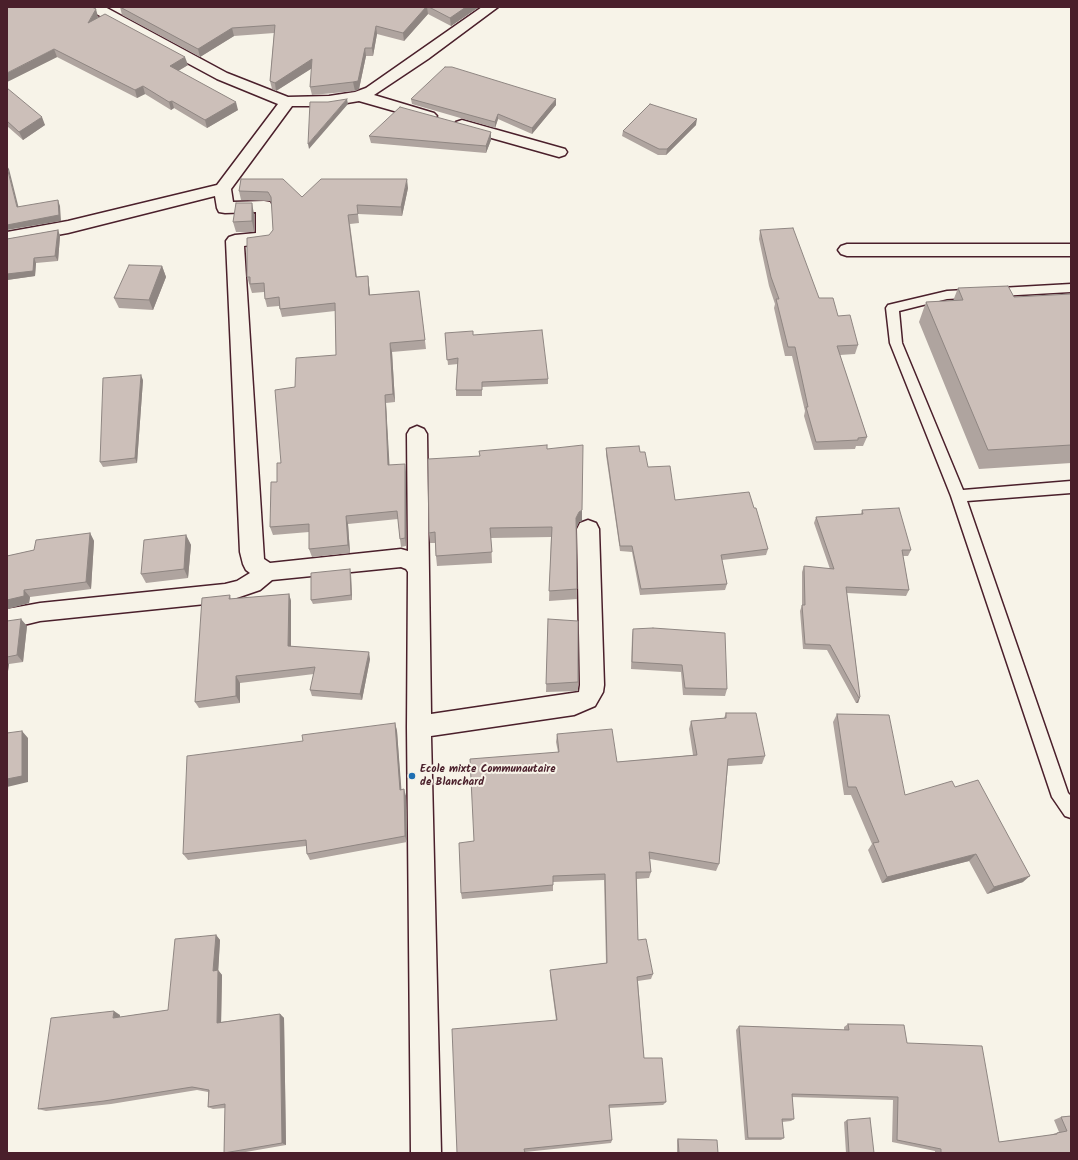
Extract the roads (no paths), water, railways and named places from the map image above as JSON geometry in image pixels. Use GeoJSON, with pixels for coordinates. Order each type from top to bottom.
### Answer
{"type":"FeatureCollection","features":[{"type":"Feature","properties":{"kind":"street"},"geometry":{"type":"LineString","coordinates":[[94,7],[222,76],[263,94],[286,102],[329,101],[359,96],[371,91],[491,7]]}},
{"type":"Feature","properties":{"kind":"street"},"geometry":{"type":"LineString","coordinates":[[359,96],[559,152]]}},
{"type":"Feature","properties":{"kind":"street"},"geometry":{"type":"LineString","coordinates":[[7,238],[68,227],[223,189],[286,102]]}},
{"type":"Feature","properties":{"kind":"street"},"geometry":{"type":"LineString","coordinates":[[223,189],[225,208],[264,206],[265,238],[235,241],[251,552],[254,564],[267,572]]}},
{"type":"Feature","properties":{"kind":"street"},"geometry":{"type":"LineString","coordinates":[[847,250],[1071,250]]}},
{"type":"Feature","properties":{"kind":"street"},"geometry":{"type":"LineString","coordinates":[[417,434],[419,727],[426,1153]]}},
{"type":"Feature","properties":{"kind":"street"},"geometry":{"type":"LineString","coordinates":[[419,727],[574,704],[587,699],[591,692],[592,685],[588,529]]}},
{"type":"Feature","properties":{"kind":"street"},"geometry":{"type":"LineString","coordinates":[[7,619],[40,612],[225,593],[241,589],[252,584],[267,572],[401,558],[414,562],[419,571]]}},
{"type":"Feature","properties":{"kind":"lane"},"geometry":{"type":"LineString","coordinates":[[1071,288],[947,295],[892,308],[896,343],[958,496],[1062,797],[1071,810]]}},
{"type":"Feature","properties":{"kind":"lane"},"geometry":{"type":"LineString","coordinates":[[958,496],[1071,487]]}},
{"type":"Feature","properties":{"kind":"place","name":"Ecole mixte Communautaire de Blanchard"},"geometry":{"type":"Point","coordinates":[412,776]}}]}
